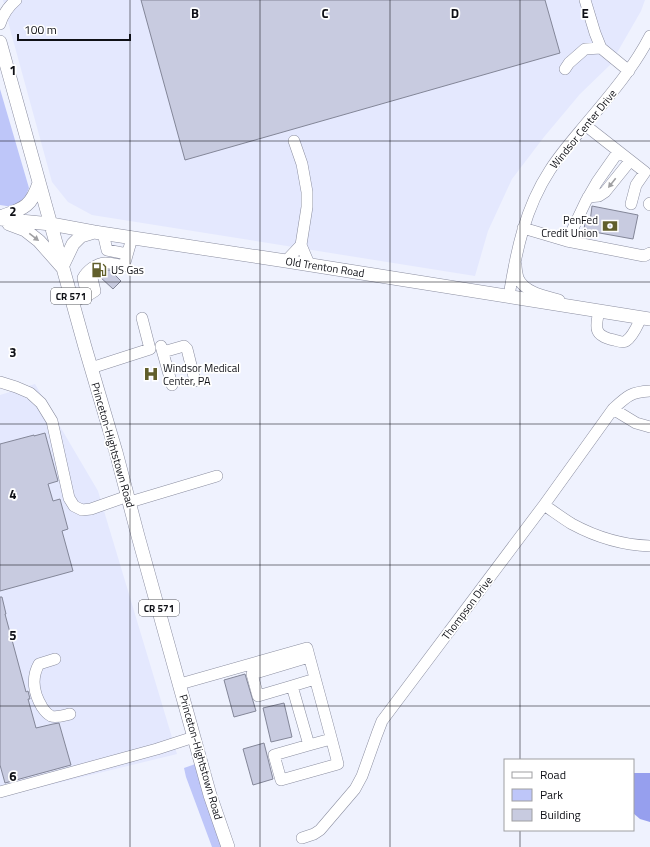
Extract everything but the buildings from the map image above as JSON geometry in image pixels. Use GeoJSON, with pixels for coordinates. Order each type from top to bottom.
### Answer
{"type":"FeatureCollection","features":[{"type":"Feature","properties":{"kind":"main road","name":"Princeton-Hightstown Road"},"geometry":{"type":"LineString","coordinates":[[0,42],[3,65],[51,224],[62,267],[116,452],[210,795],[228,847]]}},
{"type":"Feature","properties":{"kind":"main road"},"geometry":{"type":"LineString","coordinates":[[0,219],[23,208],[35,194],[39,183]]}},
{"type":"Feature","properties":{"kind":"main road"},"geometry":{"type":"LineString","coordinates":[[0,219],[25,230],[39,241],[62,267],[73,244],[81,236],[99,232]]}},
{"type":"Feature","properties":{"kind":"main road","name":"Old Trenton Road"},"geometry":{"type":"LineString","coordinates":[[0,219],[51,224],[645,318]]}},
{"type":"Feature","properties":{"kind":"street"},"geometry":{"type":"LineString","coordinates":[[0,24],[6,11],[16,0]]}},
{"type":"Feature","properties":{"kind":"street"},"geometry":{"type":"LineString","coordinates":[[585,0],[594,33],[601,48],[629,71]]}},
{"type":"Feature","properties":{"kind":"street","name":"Windsor Center Drive"},"geometry":{"type":"LineString","coordinates":[[509,296],[523,228],[538,189],[560,155],[629,71],[650,36]]}},
{"type":"Feature","properties":{"kind":"street"},"geometry":{"type":"LineString","coordinates":[[564,69],[585,49],[601,48]]}},
{"type":"Feature","properties":{"kind":"street"},"geometry":{"type":"LineString","coordinates":[[585,125],[645,172],[636,185],[631,204]]}},
{"type":"Feature","properties":{"kind":"street"},"geometry":{"type":"LineString","coordinates":[[294,141],[302,164],[307,192],[307,207],[301,245],[309,264]]}},
{"type":"Feature","properties":{"kind":"street"},"geometry":{"type":"LineString","coordinates":[[567,241],[588,197],[618,152]]}},
{"type":"Feature","properties":{"kind":"street"},"geometry":{"type":"LineString","coordinates":[[588,197],[599,196],[605,192],[630,161]]}},
{"type":"Feature","properties":{"kind":"street"},"geometry":{"type":"LineString","coordinates":[[523,228],[567,241],[644,256],[650,253]]}},
{"type":"Feature","properties":{"kind":"street"},"geometry":{"type":"LineString","coordinates":[[99,232],[107,250],[105,262]]}},
{"type":"Feature","properties":{"kind":"street"},"geometry":{"type":"LineString","coordinates":[[66,280],[86,274],[98,264],[105,262],[124,266],[132,238]]}},
{"type":"Feature","properties":{"kind":"street"},"geometry":{"type":"LineString","coordinates":[[286,261],[301,245]]}},
{"type":"Feature","properties":{"kind":"street"},"geometry":{"type":"LineString","coordinates":[[107,250],[127,254]]}},
{"type":"Feature","properties":{"kind":"street"},"geometry":{"type":"LineString","coordinates":[[515,261],[518,278],[525,287],[533,292],[582,308]]}},
{"type":"Feature","properties":{"kind":"street"},"geometry":{"type":"LineString","coordinates":[[72,302],[95,291],[86,274]]}},
{"type":"Feature","properties":{"kind":"street"},"geometry":{"type":"LineString","coordinates":[[599,311],[597,328],[600,335],[607,339],[622,342],[628,340],[645,318]]}},
{"type":"Feature","properties":{"kind":"street"},"geometry":{"type":"LineString","coordinates":[[142,318],[150,349]]}},
{"type":"Feature","properties":{"kind":"street"},"geometry":{"type":"LineString","coordinates":[[91,368],[161,346],[172,385]]}},
{"type":"Feature","properties":{"kind":"street"},"geometry":{"type":"LineString","coordinates":[[163,352],[184,346],[187,349],[195,381]]}},
{"type":"Feature","properties":{"kind":"street"},"geometry":{"type":"LineString","coordinates":[[0,382],[30,393],[41,403],[52,421],[69,498],[74,506],[82,510],[91,509],[217,476]]}},
{"type":"Feature","properties":{"kind":"street","name":"Thompson Drive"},"geometry":{"type":"LineString","coordinates":[[302,838],[314,834],[320,830],[355,789],[362,776],[382,721],[544,505],[613,409],[625,397],[639,392],[650,391]]}},
{"type":"Feature","properties":{"kind":"street"},"geometry":{"type":"LineString","coordinates":[[613,409],[636,423],[650,427]]}},
{"type":"Feature","properties":{"kind":"street"},"geometry":{"type":"LineString","coordinates":[[544,505],[572,524],[595,535],[618,542],[639,546],[650,546]]}},
{"type":"Feature","properties":{"kind":"street"},"geometry":{"type":"LineString","coordinates":[[180,684],[307,648],[338,764],[281,780],[274,755],[331,739]]}},
{"type":"Feature","properties":{"kind":"street"},"geometry":{"type":"LineString","coordinates":[[309,657],[252,674],[258,696],[315,679]]}},
{"type":"Feature","properties":{"kind":"street"},"geometry":{"type":"LineString","coordinates":[[55,659],[37,666],[34,682],[37,697],[45,711],[50,716],[70,714]]}},
{"type":"Feature","properties":{"kind":"street"},"geometry":{"type":"LineString","coordinates":[[292,686],[309,745]]}},
{"type":"Feature","properties":{"kind":"street"},"geometry":{"type":"LineString","coordinates":[[0,792],[157,749],[194,737]]}},
{"type":"Feature","properties":{"kind":"shaded area"},"geometry":{"type":"Polygon","coordinates":[[[3,0],[645,0],[641,11],[610,65],[580,94],[544,137],[512,179],[488,231],[475,276],[92,215],[68,202],[52,182],[3,0]]]}},
{"type":"Feature","properties":{"kind":"shaded area"},"geometry":{"type":"Polygon","coordinates":[[[35,384],[98,491],[177,754],[0,797],[0,395],[35,384]]]}},
{"type":"Feature","properties":{"kind":"shaded area"},"geometry":{"type":"Polygon","coordinates":[[[634,773],[650,773],[650,822],[640,819],[634,814],[634,773]]]}},
{"type":"Feature","properties":{"kind":"green space"},"geometry":{"type":"Polygon","coordinates":[[[0,89],[29,188],[25,198],[13,207],[0,205],[0,89]]]}},
{"type":"Feature","properties":{"kind":"green space"},"geometry":{"type":"Polygon","coordinates":[[[201,762],[228,847],[212,847],[186,777],[184,768],[201,762]]]}},
{"type":"Feature","properties":{"kind":"place","name":"PenFed Credit Union"},"geometry":{"type":"Point","coordinates":[610,226]}},
{"type":"Feature","properties":{"kind":"place","name":"US Gas"},"geometry":{"type":"Point","coordinates":[99,270]}},
{"type":"Feature","properties":{"kind":"place","name":"Windsor Medical Center, PA"},"geometry":{"type":"Point","coordinates":[151,374]}}]}
